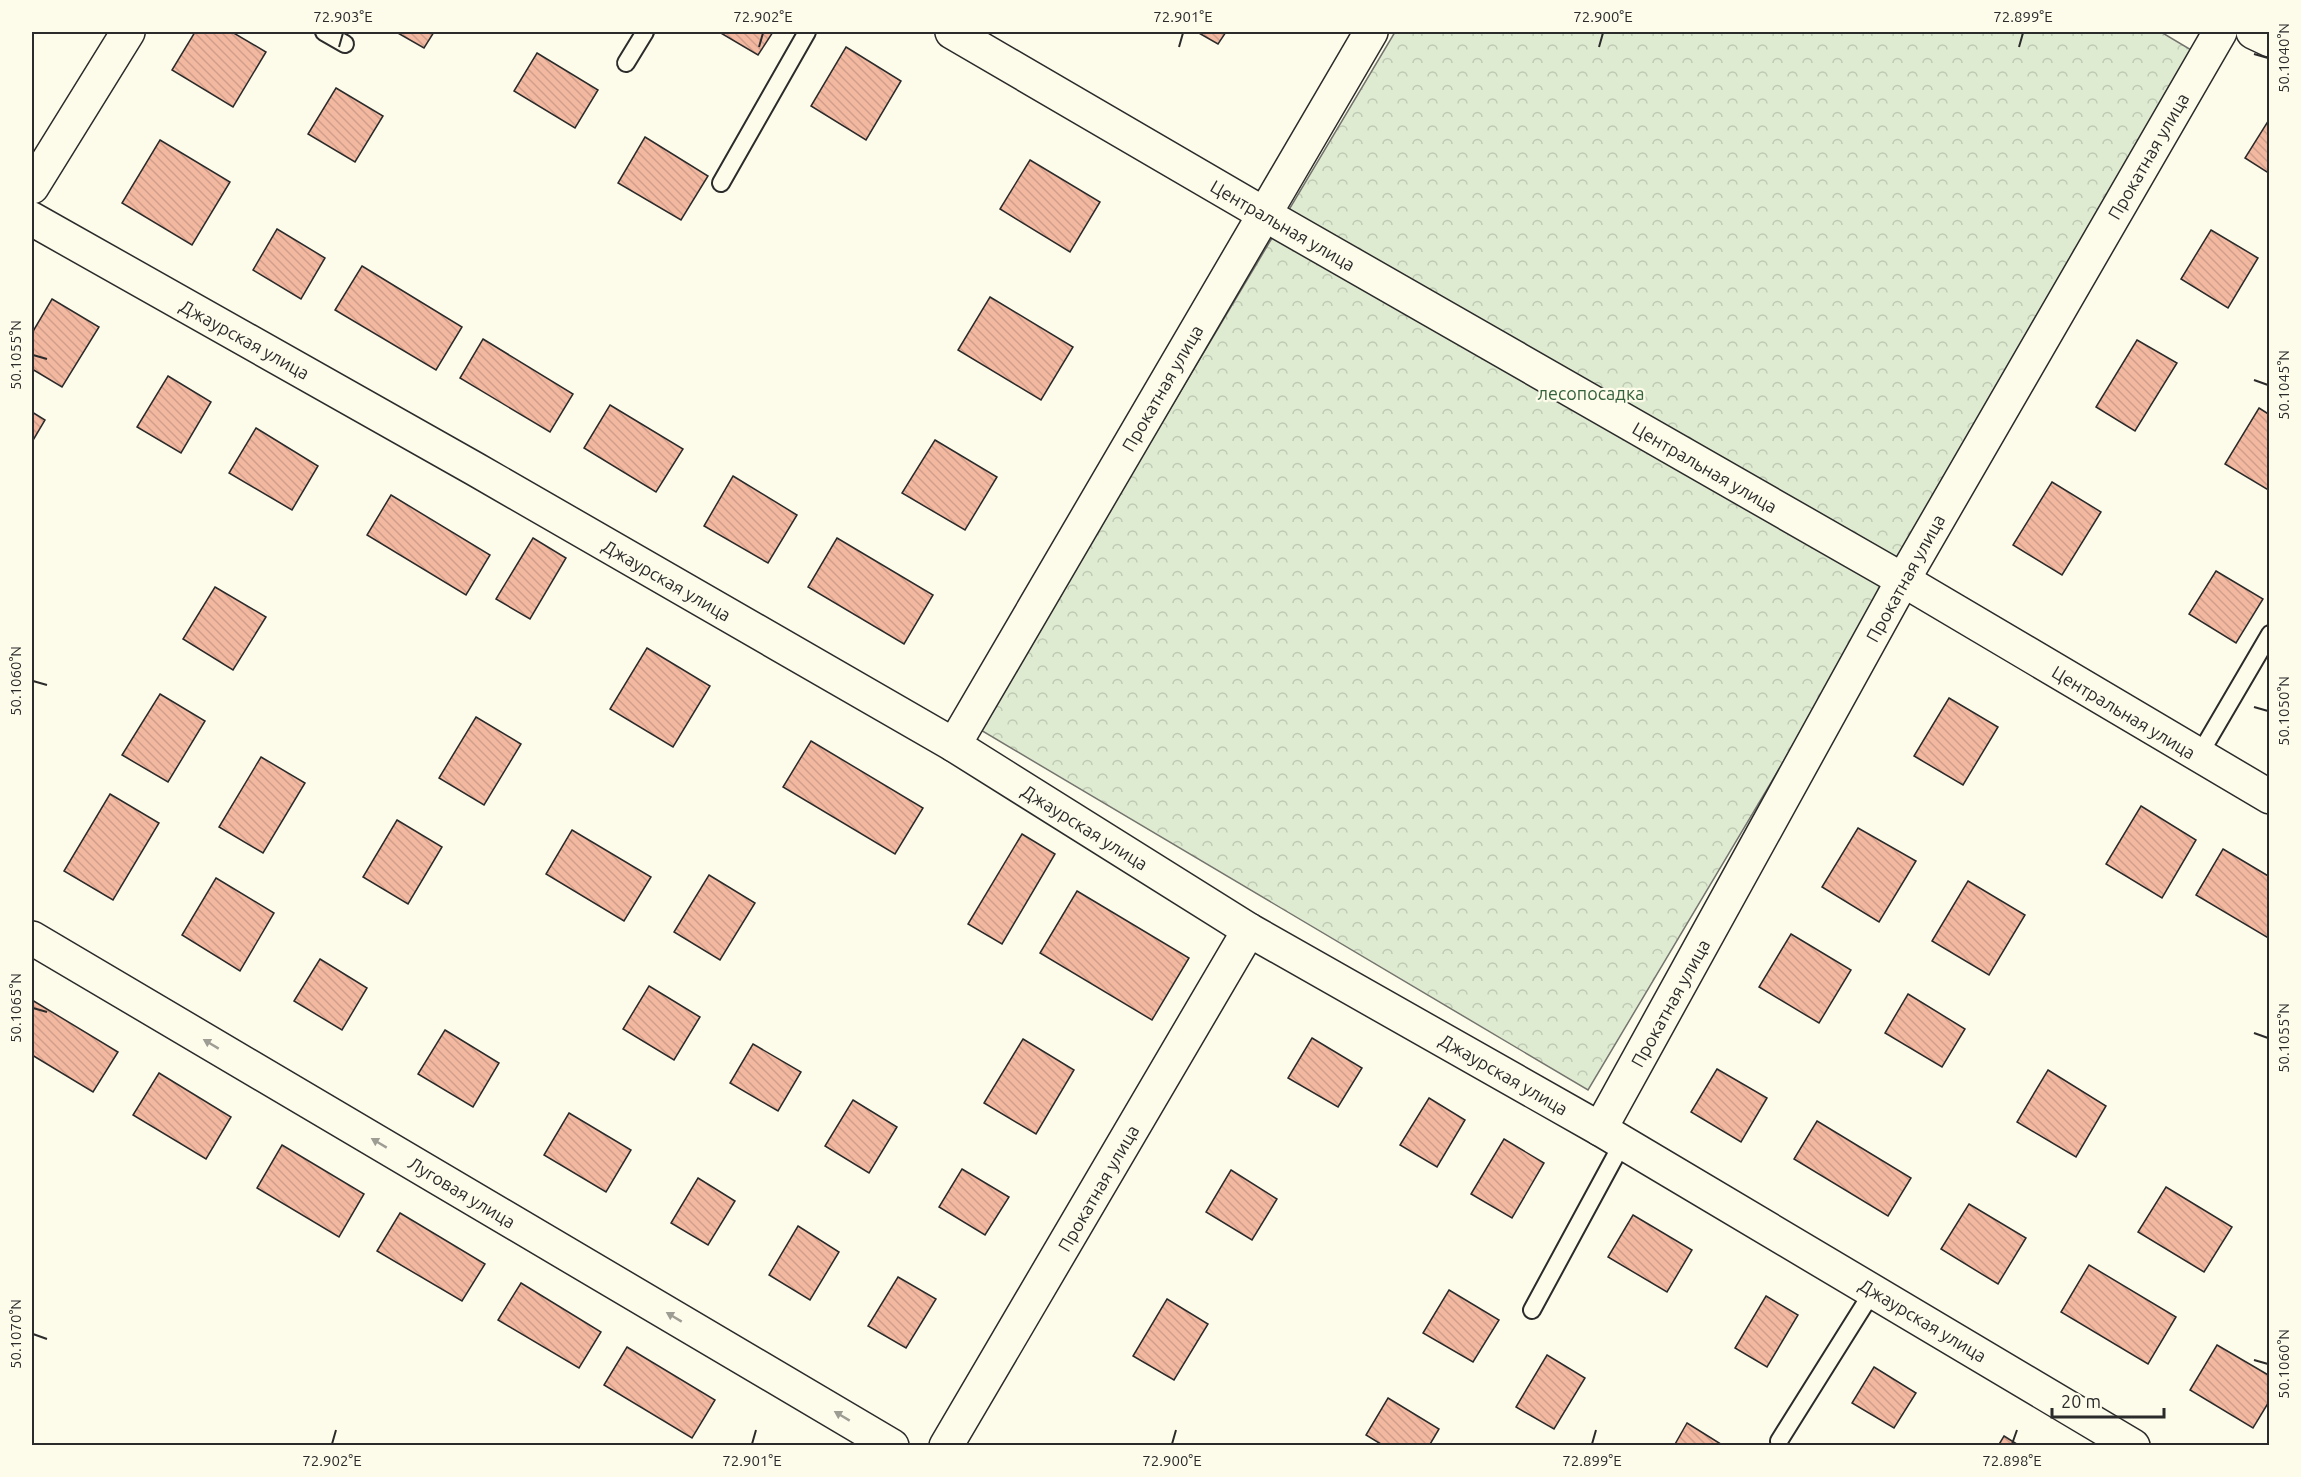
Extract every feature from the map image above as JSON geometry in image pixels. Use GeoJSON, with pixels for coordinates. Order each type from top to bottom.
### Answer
{"type":"FeatureCollection","features":[{"type":"Feature","properties":{"kind":"street"},"geometry":{"type":"LineString","coordinates":[[32,187],[128,32]]}},
{"type":"Feature","properties":{"kind":"street","name":"Центральная улица"},"geometry":{"type":"LineString","coordinates":[[952,32],[1264,214],[1903,580],[2198,757],[2270,797]]}},
{"type":"Feature","properties":{"kind":"street","name":"Прокатная улица"},"geometry":{"type":"LineString","coordinates":[[954,745],[1371,32]]}},
{"type":"Feature","properties":{"kind":"street","name":"Прокатная улица"},"geometry":{"type":"LineString","coordinates":[[1611,1136],[1903,580],[2220,32]]}},
{"type":"Feature","properties":{"kind":"street"},"geometry":{"type":"LineString","coordinates":[[2253,32],[2270,40]]}},
{"type":"Feature","properties":{"kind":"street","name":"Джаурская улица"},"geometry":{"type":"LineString","coordinates":[[32,219],[475,469],[954,745],[1249,930],[1611,1136],[1873,1291],[2117,1441]]}},
{"type":"Feature","properties":{"kind":"street","name":"Прокатная улица"},"geometry":{"type":"LineString","coordinates":[[946,1446],[1249,930]]}},
{"type":"Feature","properties":{"kind":"street","name":"Луговая улица"},"geometry":{"type":"LineString","coordinates":[[32,938],[892,1446]]}},
{"type":"Feature","properties":{"kind":"lane"},"geometry":{"type":"LineString","coordinates":[[324,32],[345,44]]}},
{"type":"Feature","properties":{"kind":"lane"},"geometry":{"type":"LineString","coordinates":[[627,63],[645,32]]}},
{"type":"Feature","properties":{"kind":"lane"},"geometry":{"type":"LineString","coordinates":[[721,183],[807,32]]}},
{"type":"Feature","properties":{"kind":"lane"},"geometry":{"type":"LineString","coordinates":[[2198,757],[2270,634]]}},
{"type":"Feature","properties":{"kind":"lane"},"geometry":{"type":"LineString","coordinates":[[1532,1310],[1611,1136]]}},
{"type":"Feature","properties":{"kind":"lane"},"geometry":{"type":"LineString","coordinates":[[1779,1442],[1873,1291]]}},
{"type":"Feature","properties":{"kind":"green space","name":"лесопосадка"},"geometry":{"type":"Polygon","coordinates":[[[1395,32],[2161,32],[2203,57],[1588,1090],[979,729],[1395,32]]]}},
{"type":"Feature","properties":{"kind":"building"},"geometry":{"type":"Polygon","coordinates":[[[195,32],[232,32],[266,52],[233,107],[172,70],[195,32]]]}},
{"type":"Feature","properties":{"kind":"building"},"geometry":{"type":"Polygon","coordinates":[[[396,32],[434,32],[424,48],[396,32]]]}},
{"type":"Feature","properties":{"kind":"building"},"geometry":{"type":"Polygon","coordinates":[[[719,32],[773,32],[758,55],[719,32]]]}},
{"type":"Feature","properties":{"kind":"building"},"geometry":{"type":"Polygon","coordinates":[[[1197,32],[1226,32],[1218,44],[1197,32]]]}},
{"type":"Feature","properties":{"kind":"building"},"geometry":{"type":"Polygon","coordinates":[[[846,47],[901,81],[866,140],[811,106],[846,47]]]}},
{"type":"Feature","properties":{"kind":"building"},"geometry":{"type":"Polygon","coordinates":[[[537,53],[598,90],[575,128],[514,91],[537,53]]]}},
{"type":"Feature","properties":{"kind":"building"},"geometry":{"type":"Polygon","coordinates":[[[336,88],[383,116],[355,162],[308,134],[336,88]]]}},
{"type":"Feature","properties":{"kind":"building"},"geometry":{"type":"Polygon","coordinates":[[[2270,118],[2270,174],[2245,158],[2270,118]]]}},
{"type":"Feature","properties":{"kind":"building"},"geometry":{"type":"Polygon","coordinates":[[[645,137],[708,176],[681,220],[618,183],[645,137]]]}},
{"type":"Feature","properties":{"kind":"building"},"geometry":{"type":"Polygon","coordinates":[[[160,140],[230,182],[192,245],[122,203],[160,140]]]}},
{"type":"Feature","properties":{"kind":"building"},"geometry":{"type":"Polygon","coordinates":[[[1030,160],[1100,202],[1070,252],[1000,209],[1030,160]]]}},
{"type":"Feature","properties":{"kind":"building"},"geometry":{"type":"Polygon","coordinates":[[[277,229],[325,258],[301,299],[253,270],[277,229]]]}},
{"type":"Feature","properties":{"kind":"building"},"geometry":{"type":"Polygon","coordinates":[[[2211,230],[2258,258],[2228,308],[2181,279],[2211,230]]]}},
{"type":"Feature","properties":{"kind":"building"},"geometry":{"type":"Polygon","coordinates":[[[362,266],[462,327],[436,370],[335,310],[362,266]]]}},
{"type":"Feature","properties":{"kind":"building"},"geometry":{"type":"Polygon","coordinates":[[[990,297],[1073,347],[1041,400],[958,350],[990,297]]]}},
{"type":"Feature","properties":{"kind":"building"},"geometry":{"type":"Polygon","coordinates":[[[52,299],[99,327],[62,387],[32,369],[32,333],[52,299]]]}},
{"type":"Feature","properties":{"kind":"building"},"geometry":{"type":"Polygon","coordinates":[[[483,339],[573,394],[550,432],[460,378],[483,339]]]}},
{"type":"Feature","properties":{"kind":"building"},"geometry":{"type":"Polygon","coordinates":[[[2137,340],[2177,363],[2135,431],[2096,407],[2137,340]]]}},
{"type":"Feature","properties":{"kind":"building"},"geometry":{"type":"Polygon","coordinates":[[[168,376],[211,402],[181,453],[137,427],[168,376]]]}},
{"type":"Feature","properties":{"kind":"building"},"geometry":{"type":"Polygon","coordinates":[[[610,405],[683,449],[656,492],[584,448],[610,405]]]}},
{"type":"Feature","properties":{"kind":"building"},"geometry":{"type":"Polygon","coordinates":[[[2259,408],[2270,415],[2270,491],[2225,464],[2259,408]]]}},
{"type":"Feature","properties":{"kind":"building"},"geometry":{"type":"Polygon","coordinates":[[[32,412],[45,420],[32,442],[32,412]]]}},
{"type":"Feature","properties":{"kind":"building"},"geometry":{"type":"Polygon","coordinates":[[[256,428],[318,466],[292,510],[229,473],[256,428]]]}},
{"type":"Feature","properties":{"kind":"building"},"geometry":{"type":"Polygon","coordinates":[[[935,440],[997,477],[965,530],[902,493],[935,440]]]}},
{"type":"Feature","properties":{"kind":"building"},"geometry":{"type":"Polygon","coordinates":[[[733,476],[797,515],[768,563],[704,526],[733,476]]]}},
{"type":"Feature","properties":{"kind":"building"},"geometry":{"type":"Polygon","coordinates":[[[2052,482],[2101,512],[2062,575],[2013,545],[2052,482]]]}},
{"type":"Feature","properties":{"kind":"building"},"geometry":{"type":"Polygon","coordinates":[[[391,495],[490,555],[466,595],[367,535],[391,495]]]}},
{"type":"Feature","properties":{"kind":"building"},"geometry":{"type":"Polygon","coordinates":[[[533,538],[566,558],[530,619],[496,599],[533,538]]]}},
{"type":"Feature","properties":{"kind":"building"},"geometry":{"type":"Polygon","coordinates":[[[837,538],[933,595],[904,644],[808,587],[837,538]]]}},
{"type":"Feature","properties":{"kind":"building"},"geometry":{"type":"Polygon","coordinates":[[[2216,571],[2263,599],[2236,643],[2189,614],[2216,571]]]}},
{"type":"Feature","properties":{"kind":"building"},"geometry":{"type":"Polygon","coordinates":[[[215,587],[266,617],[233,670],[183,639],[215,587]]]}},
{"type":"Feature","properties":{"kind":"building"},"geometry":{"type":"Polygon","coordinates":[[[647,648],[710,686],[673,747],[610,709],[647,648]]]}},
{"type":"Feature","properties":{"kind":"building"},"geometry":{"type":"Polygon","coordinates":[[[160,694],[205,721],[168,782],[122,755],[160,694]]]}},
{"type":"Feature","properties":{"kind":"building"},"geometry":{"type":"Polygon","coordinates":[[[1949,698],[1998,727],[1963,785],[1914,756],[1949,698]]]}},
{"type":"Feature","properties":{"kind":"building"},"geometry":{"type":"Polygon","coordinates":[[[476,717],[521,744],[484,805],[439,778],[476,717]]]}},
{"type":"Feature","properties":{"kind":"building"},"geometry":{"type":"Polygon","coordinates":[[[811,741],[923,808],[895,854],[783,787],[811,741]]]}},
{"type":"Feature","properties":{"kind":"building"},"geometry":{"type":"Polygon","coordinates":[[[261,757],[305,783],[263,853],[219,827],[261,757]]]}},
{"type":"Feature","properties":{"kind":"building"},"geometry":{"type":"Polygon","coordinates":[[[110,794],[159,823],[113,900],[64,871],[110,794]]]}},
{"type":"Feature","properties":{"kind":"building"},"geometry":{"type":"Polygon","coordinates":[[[2141,806],[2196,840],[2162,898],[2106,864],[2141,806]]]}},
{"type":"Feature","properties":{"kind":"building"},"geometry":{"type":"Polygon","coordinates":[[[397,820],[442,847],[408,904],[363,877],[397,820]]]}},
{"type":"Feature","properties":{"kind":"building"},"geometry":{"type":"Polygon","coordinates":[[[1858,828],[1916,861],[1879,922],[1822,887],[1858,828]]]}},
{"type":"Feature","properties":{"kind":"building"},"geometry":{"type":"Polygon","coordinates":[[[572,830],[651,877],[624,921],[546,874],[572,830]]]}},
{"type":"Feature","properties":{"kind":"building"},"geometry":{"type":"Polygon","coordinates":[[[1022,834],[1055,854],[1002,944],[968,924],[1022,834]]]}},
{"type":"Feature","properties":{"kind":"building"},"geometry":{"type":"Polygon","coordinates":[[[2223,849],[2270,877],[2270,939],[2196,895],[2223,849]]]}},
{"type":"Feature","properties":{"kind":"building"},"geometry":{"type":"Polygon","coordinates":[[[709,875],[755,903],[720,960],[674,932],[709,875]]]}},
{"type":"Feature","properties":{"kind":"building"},"geometry":{"type":"Polygon","coordinates":[[[216,878],[274,913],[240,971],[182,935],[216,878]]]}},
{"type":"Feature","properties":{"kind":"building"},"geometry":{"type":"Polygon","coordinates":[[[1968,881],[2025,915],[1989,975],[1932,941],[1968,881]]]}},
{"type":"Feature","properties":{"kind":"building"},"geometry":{"type":"Polygon","coordinates":[[[1077,891],[1189,958],[1152,1020],[1040,953],[1077,891]]]}},
{"type":"Feature","properties":{"kind":"building"},"geometry":{"type":"Polygon","coordinates":[[[1791,934],[1851,970],[1819,1023],[1759,987],[1791,934]]]}},
{"type":"Feature","properties":{"kind":"building"},"geometry":{"type":"Polygon","coordinates":[[[320,959],[367,988],[342,1030],[294,1001],[320,959]]]}},
{"type":"Feature","properties":{"kind":"building"},"geometry":{"type":"Polygon","coordinates":[[[649,986],[700,1017],[674,1060],[623,1029],[649,986]]]}},
{"type":"Feature","properties":{"kind":"building"},"geometry":{"type":"Polygon","coordinates":[[[1908,994],[1965,1029],[1942,1067],[1885,1033],[1908,994]]]}},
{"type":"Feature","properties":{"kind":"building"},"geometry":{"type":"Polygon","coordinates":[[[32,1000],[118,1052],[93,1092],[32,1055],[32,1000]]]}},
{"type":"Feature","properties":{"kind":"building"},"geometry":{"type":"Polygon","coordinates":[[[445,1030],[499,1063],[473,1107],[418,1074],[445,1030]]]}},
{"type":"Feature","properties":{"kind":"building"},"geometry":{"type":"Polygon","coordinates":[[[1312,1038],[1362,1068],[1338,1107],[1288,1078],[1312,1038]]]}},
{"type":"Feature","properties":{"kind":"building"},"geometry":{"type":"Polygon","coordinates":[[[1023,1039],[1074,1070],[1036,1134],[984,1103],[1023,1039]]]}},
{"type":"Feature","properties":{"kind":"building"},"geometry":{"type":"Polygon","coordinates":[[[753,1044],[801,1072],[778,1111],[730,1083],[753,1044]]]}},
{"type":"Feature","properties":{"kind":"building"},"geometry":{"type":"Polygon","coordinates":[[[1717,1069],[1767,1098],[1741,1142],[1691,1112],[1717,1069]]]}},
{"type":"Feature","properties":{"kind":"building"},"geometry":{"type":"Polygon","coordinates":[[[2048,1070],[2106,1106],[2076,1157],[2017,1122],[2048,1070]]]}},
{"type":"Feature","properties":{"kind":"building"},"geometry":{"type":"Polygon","coordinates":[[[159,1073],[231,1117],[206,1159],[133,1115],[159,1073]]]}},
{"type":"Feature","properties":{"kind":"building"},"geometry":{"type":"Polygon","coordinates":[[[1429,1098],[1465,1120],[1437,1167],[1400,1145],[1429,1098]]]}},
{"type":"Feature","properties":{"kind":"building"},"geometry":{"type":"Polygon","coordinates":[[[853,1100],[897,1127],[869,1173],[825,1146],[853,1100]]]}},
{"type":"Feature","properties":{"kind":"building"},"geometry":{"type":"Polygon","coordinates":[[[569,1113],[631,1150],[606,1192],[544,1155],[569,1113]]]}},
{"type":"Feature","properties":{"kind":"building"},"geometry":{"type":"Polygon","coordinates":[[[1817,1121],[1911,1178],[1888,1216],[1794,1159],[1817,1121]]]}},
{"type":"Feature","properties":{"kind":"building"},"geometry":{"type":"Polygon","coordinates":[[[1504,1139],[1544,1163],[1512,1218],[1471,1194],[1504,1139]]]}},
{"type":"Feature","properties":{"kind":"building"},"geometry":{"type":"Polygon","coordinates":[[[282,1145],[364,1194],[339,1237],[257,1188],[282,1145]]]}},
{"type":"Feature","properties":{"kind":"building"},"geometry":{"type":"Polygon","coordinates":[[[962,1169],[1009,1197],[985,1235],[939,1207],[962,1169]]]}},
{"type":"Feature","properties":{"kind":"building"},"geometry":{"type":"Polygon","coordinates":[[[1231,1170],[1277,1199],[1252,1240],[1206,1212],[1231,1170]]]}},
{"type":"Feature","properties":{"kind":"building"},"geometry":{"type":"Polygon","coordinates":[[[698,1178],[735,1201],[708,1245],[671,1223],[698,1178]]]}},
{"type":"Feature","properties":{"kind":"building"},"geometry":{"type":"Polygon","coordinates":[[[2166,1187],[2232,1227],[2204,1272],[2138,1232],[2166,1187]]]}},
{"type":"Feature","properties":{"kind":"building"},"geometry":{"type":"Polygon","coordinates":[[[1969,1204],[2026,1238],[1998,1284],[1941,1249],[1969,1204]]]}},
{"type":"Feature","properties":{"kind":"building"},"geometry":{"type":"Polygon","coordinates":[[[400,1213],[485,1264],[462,1301],[377,1251],[400,1213]]]}},
{"type":"Feature","properties":{"kind":"building"},"geometry":{"type":"Polygon","coordinates":[[[1633,1215],[1692,1250],[1667,1292],[1608,1257],[1633,1215]]]}},
{"type":"Feature","properties":{"kind":"building"},"geometry":{"type":"Polygon","coordinates":[[[798,1226],[839,1252],[810,1300],[769,1275],[798,1226]]]}},
{"type":"Feature","properties":{"kind":"building"},"geometry":{"type":"Polygon","coordinates":[[[2089,1265],[2176,1317],[2148,1364],[2061,1312],[2089,1265]]]}},
{"type":"Feature","properties":{"kind":"building"},"geometry":{"type":"Polygon","coordinates":[[[898,1277],[936,1299],[906,1348],[868,1326],[898,1277]]]}},
{"type":"Feature","properties":{"kind":"building"},"geometry":{"type":"Polygon","coordinates":[[[521,1283],[601,1332],[579,1368],[498,1320],[521,1283]]]}},
{"type":"Feature","properties":{"kind":"building"},"geometry":{"type":"Polygon","coordinates":[[[1449,1290],[1499,1320],[1473,1362],[1423,1333],[1449,1290]]]}},
{"type":"Feature","properties":{"kind":"building"},"geometry":{"type":"Polygon","coordinates":[[[1766,1296],[1798,1315],[1767,1367],[1735,1348],[1766,1296]]]}},
{"type":"Feature","properties":{"kind":"building"},"geometry":{"type":"Polygon","coordinates":[[[1167,1299],[1208,1324],[1174,1380],[1133,1356],[1167,1299]]]}},
{"type":"Feature","properties":{"kind":"building"},"geometry":{"type":"Polygon","coordinates":[[[2217,1345],[2270,1376],[2270,1400],[2253,1428],[2190,1390],[2217,1345]]]}},
{"type":"Feature","properties":{"kind":"building"},"geometry":{"type":"Polygon","coordinates":[[[627,1347],[715,1400],[692,1438],[604,1385],[627,1347]]]}},
{"type":"Feature","properties":{"kind":"building"},"geometry":{"type":"Polygon","coordinates":[[[1547,1355],[1585,1378],[1554,1429],[1516,1407],[1547,1355]]]}},
{"type":"Feature","properties":{"kind":"building"},"geometry":{"type":"Polygon","coordinates":[[[1874,1367],[1916,1393],[1894,1428],[1852,1403],[1874,1367]]]}},
{"type":"Feature","properties":{"kind":"building"},"geometry":{"type":"Polygon","coordinates":[[[1388,1398],[1439,1429],[1429,1446],[1384,1446],[1366,1435],[1388,1398]]]}},
{"type":"Feature","properties":{"kind":"building"},"geometry":{"type":"Polygon","coordinates":[[[1687,1423],[1724,1446],[1674,1446],[1687,1423]]]}},
{"type":"Feature","properties":{"kind":"building"},"geometry":{"type":"Polygon","coordinates":[[[2004,1436],[2020,1446],[1998,1446],[2004,1436]]]}}]}
